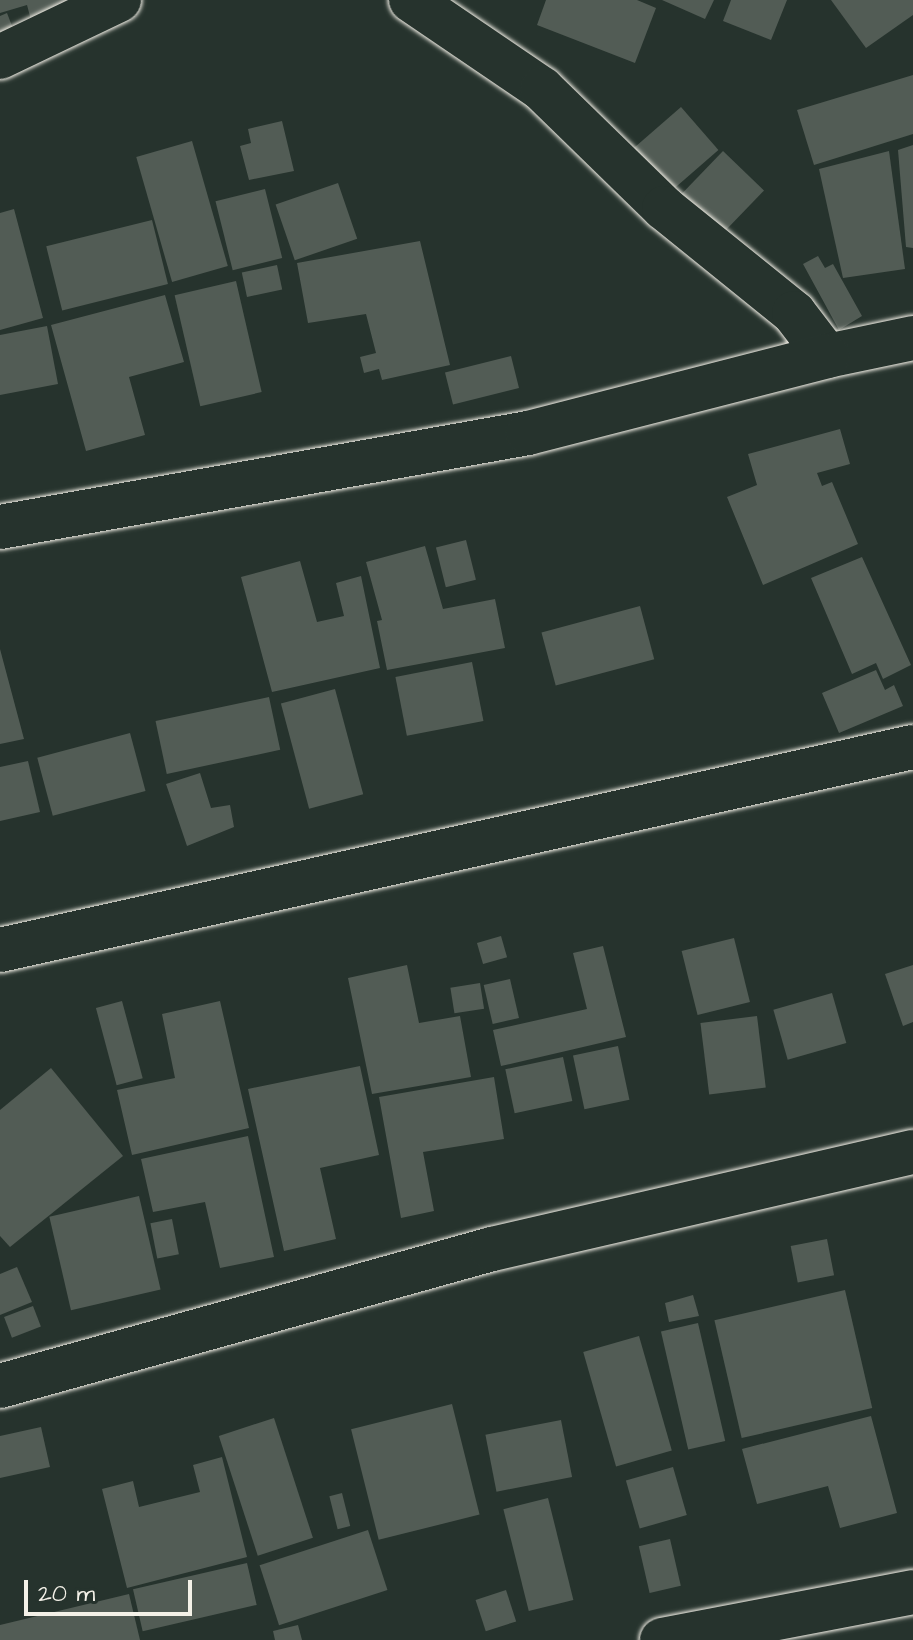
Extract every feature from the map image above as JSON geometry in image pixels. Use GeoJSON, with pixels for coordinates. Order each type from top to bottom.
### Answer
{"type":"FeatureCollection","features":[{"type":"Feature","properties":{"kind":"street"},"geometry":{"type":"LineString","coordinates":[[0,57],[119,0]]}},
{"type":"Feature","properties":{"kind":"street"},"geometry":{"type":"LineString","coordinates":[[411,0],[542,89],[691,233],[794,313],[827,356]]}},
{"type":"Feature","properties":{"kind":"street"},"geometry":{"type":"LineString","coordinates":[[0,527],[528,433],[827,356],[913,338]]}},
{"type":"Feature","properties":{"kind":"street"},"geometry":{"type":"LineString","coordinates":[[0,950],[913,747]]}},
{"type":"Feature","properties":{"kind":"street"},"geometry":{"type":"LineString","coordinates":[[0,1386],[492,1249],[913,1152]]}},
{"type":"Feature","properties":{"kind":"street"},"geometry":{"type":"LineString","coordinates":[[662,1640],[913,1592]]}},
{"type":"Feature","properties":{"kind":"building"},"geometry":{"type":"Polygon","coordinates":[[[0,0],[71,0],[32,24],[27,5],[0,13],[0,0]]]}},
{"type":"Feature","properties":{"kind":"building"},"geometry":{"type":"Polygon","coordinates":[[[546,0],[637,0],[656,8],[635,63],[537,25],[546,0]]]}},
{"type":"Feature","properties":{"kind":"building"},"geometry":{"type":"Polygon","coordinates":[[[662,0],[714,0],[705,19],[662,0]]]}},
{"type":"Feature","properties":{"kind":"building"},"geometry":{"type":"Polygon","coordinates":[[[731,0],[787,0],[771,40],[723,21],[731,0]]]}},
{"type":"Feature","properties":{"kind":"building"},"geometry":{"type":"Polygon","coordinates":[[[831,0],[913,0],[913,15],[866,48],[831,0]]]}},
{"type":"Feature","properties":{"kind":"building"},"geometry":{"type":"Polygon","coordinates":[[[7,13],[17,39],[0,45],[0,16],[7,13]]]}},
{"type":"Feature","properties":{"kind":"building"},"geometry":{"type":"Polygon","coordinates":[[[913,75],[913,134],[814,165],[797,110],[913,75]]]}},
{"type":"Feature","properties":{"kind":"building"},"geometry":{"type":"Polygon","coordinates":[[[681,107],[718,150],[668,194],[630,151],[681,107]]]}},
{"type":"Feature","properties":{"kind":"building"},"geometry":{"type":"Polygon","coordinates":[[[282,121],[294,171],[249,180],[240,146],[251,143],[248,129],[282,121]]]}},
{"type":"Feature","properties":{"kind":"building"},"geometry":{"type":"Polygon","coordinates":[[[192,141],[228,266],[172,282],[136,157],[192,141]]]}},
{"type":"Feature","properties":{"kind":"building"},"geometry":{"type":"Polygon","coordinates":[[[913,145],[913,248],[906,247],[898,150],[913,145]]]}},
{"type":"Feature","properties":{"kind":"building"},"geometry":{"type":"Polygon","coordinates":[[[723,151],[764,191],[716,240],[675,201],[723,151]]]}},
{"type":"Feature","properties":{"kind":"building"},"geometry":{"type":"Polygon","coordinates":[[[889,151],[905,269],[843,278],[819,169],[889,151]]]}},
{"type":"Feature","properties":{"kind":"building"},"geometry":{"type":"Polygon","coordinates":[[[338,183],[357,239],[295,260],[276,204],[338,183]]]}},
{"type":"Feature","properties":{"kind":"building"},"geometry":{"type":"Polygon","coordinates":[[[265,189],[282,258],[233,270],[216,201],[265,189]]]}},
{"type":"Feature","properties":{"kind":"building"},"geometry":{"type":"Polygon","coordinates":[[[14,209],[43,318],[0,330],[0,213],[14,209]]]}},
{"type":"Feature","properties":{"kind":"building"},"geometry":{"type":"Polygon","coordinates":[[[152,220],[168,284],[62,310],[46,246],[152,220]]]}},
{"type":"Feature","properties":{"kind":"building"},"geometry":{"type":"Polygon","coordinates":[[[420,241],[450,365],[382,380],[379,369],[364,373],[360,357],[376,353],[366,314],[308,323],[297,263],[420,241]]]}},
{"type":"Feature","properties":{"kind":"building"},"geometry":{"type":"Polygon","coordinates":[[[818,256],[825,268],[833,264],[862,316],[839,330],[803,264],[818,256]]]}},
{"type":"Feature","properties":{"kind":"building"},"geometry":{"type":"Polygon","coordinates":[[[277,265],[282,289],[247,297],[242,272],[277,265]]]}},
{"type":"Feature","properties":{"kind":"building"},"geometry":{"type":"Polygon","coordinates":[[[236,281],[262,392],[200,406],[175,295],[236,281]]]}},
{"type":"Feature","properties":{"kind":"building"},"geometry":{"type":"Polygon","coordinates":[[[165,295],[184,362],[129,377],[145,435],[86,451],[51,325],[165,295]]]}},
{"type":"Feature","properties":{"kind":"building"},"geometry":{"type":"Polygon","coordinates":[[[47,326],[58,384],[0,395],[0,335],[47,326]]]}},
{"type":"Feature","properties":{"kind":"building"},"geometry":{"type":"Polygon","coordinates":[[[511,356],[519,388],[453,404],[445,372],[511,356]]]}},
{"type":"Feature","properties":{"kind":"building"},"geometry":{"type":"Polygon","coordinates":[[[840,429],[850,464],[817,473],[822,486],[832,482],[858,544],[763,585],[727,497],[757,485],[748,454],[840,429]]]}},
{"type":"Feature","properties":{"kind":"building"},"geometry":{"type":"Polygon","coordinates":[[[466,540],[476,580],[446,587],[436,547],[466,540]]]}},
{"type":"Feature","properties":{"kind":"building"},"geometry":{"type":"Polygon","coordinates":[[[425,546],[443,609],[495,599],[505,648],[387,670],[377,621],[382,620],[366,562],[425,546]]]}},
{"type":"Feature","properties":{"kind":"building"},"geometry":{"type":"Polygon","coordinates":[[[862,557],[911,665],[883,679],[876,663],[852,674],[811,578],[862,557]]]}},
{"type":"Feature","properties":{"kind":"building"},"geometry":{"type":"Polygon","coordinates":[[[300,561],[317,622],[344,616],[336,583],[361,576],[380,668],[272,692],[241,577],[300,561]]]}},
{"type":"Feature","properties":{"kind":"building"},"geometry":{"type":"Polygon","coordinates":[[[640,606],[654,659],[556,686],[541,632],[640,606]]]}},
{"type":"Feature","properties":{"kind":"building"},"geometry":{"type":"Polygon","coordinates":[[[0,649],[24,739],[0,744],[0,649]]]}},
{"type":"Feature","properties":{"kind":"building"},"geometry":{"type":"Polygon","coordinates":[[[472,662],[483,721],[407,736],[395,677],[472,662]]]}},
{"type":"Feature","properties":{"kind":"building"},"geometry":{"type":"Polygon","coordinates":[[[876,670],[885,690],[894,685],[903,706],[839,733],[822,693],[876,670]]]}},
{"type":"Feature","properties":{"kind":"building"},"geometry":{"type":"Polygon","coordinates":[[[335,689],[363,794],[309,809],[281,703],[335,689]]]}},
{"type":"Feature","properties":{"kind":"building"},"geometry":{"type":"Polygon","coordinates":[[[269,697],[280,750],[167,774],[156,721],[269,697]]]}},
{"type":"Feature","properties":{"kind":"building"},"geometry":{"type":"Polygon","coordinates":[[[130,733],[146,791],[53,816],[37,758],[130,733]]]}},
{"type":"Feature","properties":{"kind":"building"},"geometry":{"type":"Polygon","coordinates":[[[28,761],[40,812],[0,821],[0,767],[28,761]]]}},
{"type":"Feature","properties":{"kind":"building"},"geometry":{"type":"Polygon","coordinates":[[[200,773],[211,808],[230,805],[234,827],[187,846],[166,784],[200,773]]]}},
{"type":"Feature","properties":{"kind":"building"},"geometry":{"type":"Polygon","coordinates":[[[501,936],[507,957],[483,964],[477,943],[501,936]]]}},
{"type":"Feature","properties":{"kind":"building"},"geometry":{"type":"Polygon","coordinates":[[[734,938],[750,1002],[698,1015],[682,951],[734,938]]]}},
{"type":"Feature","properties":{"kind":"building"},"geometry":{"type":"Polygon","coordinates":[[[603,946],[626,1037],[501,1066],[493,1030],[587,1009],[573,953],[603,946]]]}},
{"type":"Feature","properties":{"kind":"building"},"geometry":{"type":"Polygon","coordinates":[[[407,965],[419,1023],[460,1016],[471,1077],[372,1094],[348,978],[407,965]]]}},
{"type":"Feature","properties":{"kind":"building"},"geometry":{"type":"Polygon","coordinates":[[[913,965],[913,1022],[903,1026],[885,974],[913,965]]]}},
{"type":"Feature","properties":{"kind":"building"},"geometry":{"type":"Polygon","coordinates":[[[510,979],[519,1018],[493,1024],[484,985],[510,979]]]}},
{"type":"Feature","properties":{"kind":"building"},"geometry":{"type":"Polygon","coordinates":[[[480,983],[484,1009],[454,1013],[450,988],[480,983]]]}},
{"type":"Feature","properties":{"kind":"building"},"geometry":{"type":"Polygon","coordinates":[[[832,993],[846,1043],[788,1060],[773,1010],[832,993]]]}},
{"type":"Feature","properties":{"kind":"building"},"geometry":{"type":"Polygon","coordinates":[[[122,1001],[143,1078],[117,1085],[96,1008],[122,1001]]]}},
{"type":"Feature","properties":{"kind":"building"},"geometry":{"type":"Polygon","coordinates":[[[220,1001],[249,1128],[132,1155],[117,1090],[175,1078],[162,1014],[220,1001]]]}},
{"type":"Feature","properties":{"kind":"building"},"geometry":{"type":"Polygon","coordinates":[[[757,1016],[766,1087],[709,1094],[700,1023],[757,1016]]]}},
{"type":"Feature","properties":{"kind":"building"},"geometry":{"type":"Polygon","coordinates":[[[618,1046],[629,1100],[584,1109],[573,1056],[618,1046]]]}},
{"type":"Feature","properties":{"kind":"building"},"geometry":{"type":"Polygon","coordinates":[[[563,1057],[572,1101],[515,1113],[505,1069],[563,1057]]]}},
{"type":"Feature","properties":{"kind":"building"},"geometry":{"type":"Polygon","coordinates":[[[360,1066],[379,1155],[320,1168],[336,1239],[284,1251],[248,1089],[360,1066]]]}},
{"type":"Feature","properties":{"kind":"building"},"geometry":{"type":"Polygon","coordinates":[[[51,1068],[123,1156],[10,1247],[0,1236],[0,1110],[51,1068]]]}},
{"type":"Feature","properties":{"kind":"building"},"geometry":{"type":"Polygon","coordinates":[[[494,1077],[504,1139],[423,1152],[434,1211],[401,1218],[379,1097],[494,1077]]]}},
{"type":"Feature","properties":{"kind":"building"},"geometry":{"type":"Polygon","coordinates":[[[248,1136],[274,1257],[220,1268],[205,1202],[153,1212],[141,1159],[248,1136]]]}},
{"type":"Feature","properties":{"kind":"building"},"geometry":{"type":"Polygon","coordinates":[[[139,1196],[161,1290],[71,1310],[49,1217],[139,1196]]]}},
{"type":"Feature","properties":{"kind":"building"},"geometry":{"type":"Polygon","coordinates":[[[172,1219],[179,1254],[157,1259],[150,1223],[172,1219]]]}},
{"type":"Feature","properties":{"kind":"building"},"geometry":{"type":"Polygon","coordinates":[[[827,1239],[834,1275],[798,1282],[791,1246],[827,1239]]]}},
{"type":"Feature","properties":{"kind":"building"},"geometry":{"type":"Polygon","coordinates":[[[17,1267],[32,1302],[0,1315],[0,1274],[17,1267]]]}},
{"type":"Feature","properties":{"kind":"building"},"geometry":{"type":"Polygon","coordinates":[[[845,1290],[872,1408],[742,1438],[714,1320],[845,1290]]]}},
{"type":"Feature","properties":{"kind":"building"},"geometry":{"type":"Polygon","coordinates":[[[693,1295],[699,1316],[669,1322],[665,1303],[693,1295]]]}},
{"type":"Feature","properties":{"kind":"building"},"geometry":{"type":"Polygon","coordinates":[[[33,1306],[41,1327],[12,1338],[4,1317],[33,1306]]]}},
{"type":"Feature","properties":{"kind":"building"},"geometry":{"type":"Polygon","coordinates":[[[698,1323],[725,1441],[688,1449],[661,1332],[698,1323]]]}},
{"type":"Feature","properties":{"kind":"building"},"geometry":{"type":"Polygon","coordinates":[[[639,1336],[672,1450],[616,1466],[583,1352],[639,1336]]]}},
{"type":"Feature","properties":{"kind":"building"},"geometry":{"type":"Polygon","coordinates":[[[452,1404],[480,1515],[379,1540],[351,1429],[452,1404]]]}},
{"type":"Feature","properties":{"kind":"building"},"geometry":{"type":"Polygon","coordinates":[[[871,1416],[897,1513],[840,1528],[828,1486],[757,1504],[742,1449],[871,1416]]]}},
{"type":"Feature","properties":{"kind":"building"},"geometry":{"type":"Polygon","coordinates":[[[274,1418],[313,1538],[258,1556],[219,1436],[274,1418]]]}},
{"type":"Feature","properties":{"kind":"building"},"geometry":{"type":"Polygon","coordinates":[[[561,1420],[572,1477],[496,1492],[485,1435],[561,1420]]]}},
{"type":"Feature","properties":{"kind":"building"},"geometry":{"type":"Polygon","coordinates":[[[41,1427],[50,1467],[0,1478],[0,1436],[41,1427]]]}},
{"type":"Feature","properties":{"kind":"building"},"geometry":{"type":"Polygon","coordinates":[[[222,1457],[247,1557],[127,1588],[102,1489],[133,1481],[139,1507],[200,1492],[193,1465],[222,1457]]]}},
{"type":"Feature","properties":{"kind":"building"},"geometry":{"type":"Polygon","coordinates":[[[673,1467],[687,1515],[640,1529],[626,1481],[673,1467]]]}},
{"type":"Feature","properties":{"kind":"building"},"geometry":{"type":"Polygon","coordinates":[[[342,1493],[350,1526],[338,1529],[329,1496],[342,1493]]]}},
{"type":"Feature","properties":{"kind":"building"},"geometry":{"type":"Polygon","coordinates":[[[548,1498],[573,1600],[529,1611],[503,1509],[548,1498]]]}},
{"type":"Feature","properties":{"kind":"building"},"geometry":{"type":"Polygon","coordinates":[[[368,1530],[387,1590],[279,1625],[260,1565],[368,1530]]]}},
{"type":"Feature","properties":{"kind":"building"},"geometry":{"type":"Polygon","coordinates":[[[670,1539],[681,1586],[650,1593],[639,1546],[670,1539]]]}},
{"type":"Feature","properties":{"kind":"building"},"geometry":{"type":"Polygon","coordinates":[[[247,1563],[257,1605],[143,1631],[133,1589],[247,1563]]]}},
{"type":"Feature","properties":{"kind":"building"},"geometry":{"type":"Polygon","coordinates":[[[506,1590],[516,1621],[486,1631],[476,1600],[506,1590]]]}},
{"type":"Feature","properties":{"kind":"building"},"geometry":{"type":"Polygon","coordinates":[[[129,1594],[140,1640],[0,1640],[0,1625],[129,1594]]]}},
{"type":"Feature","properties":{"kind":"building"},"geometry":{"type":"Polygon","coordinates":[[[298,1625],[302,1640],[275,1640],[273,1631],[298,1625]]]}}]}
